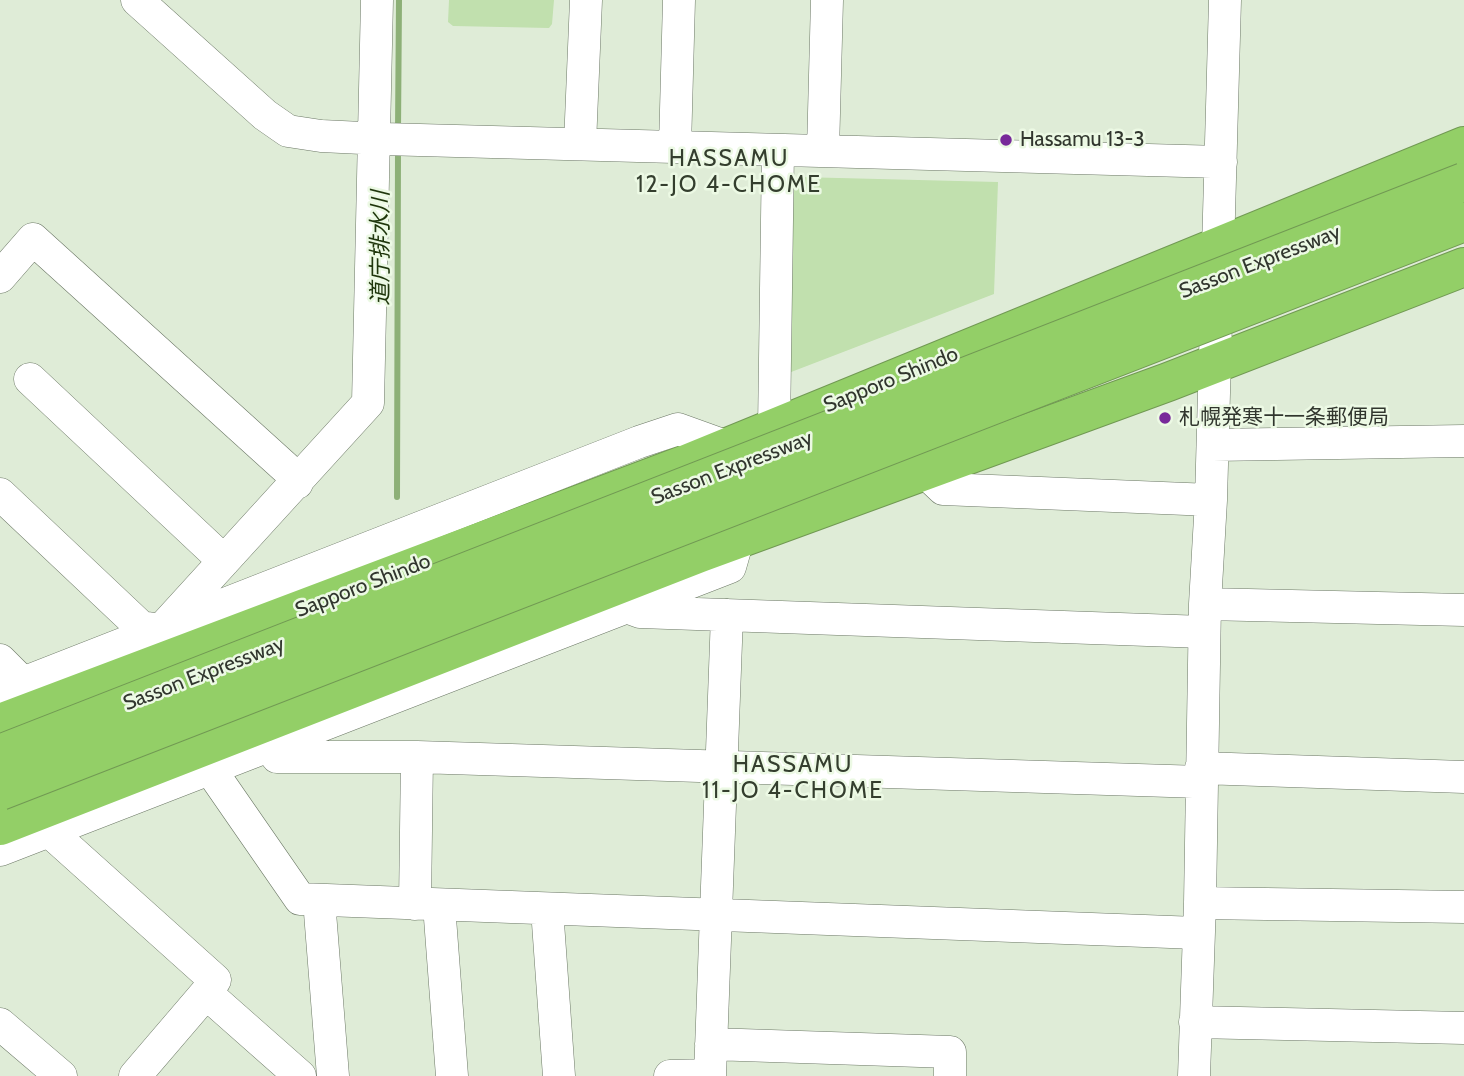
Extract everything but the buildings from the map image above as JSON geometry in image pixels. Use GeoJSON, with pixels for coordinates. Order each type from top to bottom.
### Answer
{"type":"FeatureCollection","features":[{"type":"Feature","properties":{"kind":"highway","name":"Sapporo Shindo"},"geometry":{"type":"LineString","coordinates":[[0,723],[686,464],[1464,146]]}},
{"type":"Feature","properties":{"kind":"highway","name":"Sasson Expressway"},"geometry":{"type":"LineString","coordinates":[[0,754],[1464,182]]}},
{"type":"Feature","properties":{"kind":"highway","name":"Sasson Expressway"},"geometry":{"type":"LineString","coordinates":[[0,791],[1464,222]]}},
{"type":"Feature","properties":{"kind":"highway"},"geometry":{"type":"LineString","coordinates":[[0,826],[700,553],[1215,364],[1464,267]]}},
{"type":"Feature","properties":{"kind":"street"},"geometry":{"type":"LineString","coordinates":[[137,0],[265,115],[288,131],[321,136],[1221,162]]}},
{"type":"Feature","properties":{"kind":"street"},"geometry":{"type":"LineString","coordinates":[[161,630],[368,403],[390,139],[377,0]]}},
{"type":"Feature","properties":{"kind":"street"},"geometry":{"type":"LineString","coordinates":[[580,144],[586,0]]}},
{"type":"Feature","properties":{"kind":"street"},"geometry":{"type":"LineString","coordinates":[[675,147],[680,0]]}},
{"type":"Feature","properties":{"kind":"street"},"geometry":{"type":"LineString","coordinates":[[823,151],[827,0]]}},
{"type":"Feature","properties":{"kind":"street"},"geometry":{"type":"LineString","coordinates":[[1194,1076],[1204,618],[1212,500],[1225,0]]}},
{"type":"Feature","properties":{"kind":"street"},"geometry":{"type":"LineString","coordinates":[[774,428],[778,150]]}},
{"type":"Feature","properties":{"kind":"street"},"geometry":{"type":"LineString","coordinates":[[0,277],[33,240],[288,470],[297,483]]}},
{"type":"Feature","properties":{"kind":"street"},"geometry":{"type":"LineString","coordinates":[[30,379],[217,569],[231,603]]}},
{"type":"Feature","properties":{"kind":"street"},"geometry":{"type":"LineString","coordinates":[[0,660],[12,687],[678,429],[728,447]]}},
{"type":"Feature","properties":{"kind":"street"},"geometry":{"type":"LineString","coordinates":[[1213,445],[1464,441]]}},
{"type":"Feature","properties":{"kind":"street"},"geometry":{"type":"LineString","coordinates":[[924,471],[943,489],[1212,500]]}},
{"type":"Feature","properties":{"kind":"street"},"geometry":{"type":"LineString","coordinates":[[0,494],[141,627],[161,630]]}},
{"type":"Feature","properties":{"kind":"street"},"geometry":{"type":"LineString","coordinates":[[0,850],[730,567],[738,539]]}},
{"type":"Feature","properties":{"kind":"street"},"geometry":{"type":"LineString","coordinates":[[627,607],[640,612],[727,615],[1204,618],[1464,610]]}},
{"type":"Feature","properties":{"kind":"street"},"geometry":{"type":"LineString","coordinates":[[670,1076],[710,1076],[727,615]]}},
{"type":"Feature","properties":{"kind":"street"},"geometry":{"type":"LineString","coordinates":[[270,747],[277,757],[417,757],[1201,775],[1464,776]]}},
{"type":"Feature","properties":{"kind":"street"},"geometry":{"type":"LineString","coordinates":[[417,757],[427,905],[452,1076]]}},
{"type":"Feature","properties":{"kind":"street"},"geometry":{"type":"LineString","coordinates":[[210,769],[300,899],[716,916],[1199,918],[1464,907]]}},
{"type":"Feature","properties":{"kind":"street"},"geometry":{"type":"LineString","coordinates":[[49,831],[215,980],[135,1076]]}},
{"type":"Feature","properties":{"kind":"street"},"geometry":{"type":"LineString","coordinates":[[319,900],[333,1076]]}},
{"type":"Feature","properties":{"kind":"street"},"geometry":{"type":"LineString","coordinates":[[547,909],[559,1076]]}},
{"type":"Feature","properties":{"kind":"street"},"geometry":{"type":"LineString","coordinates":[[206,993],[300,1076]]}},
{"type":"Feature","properties":{"kind":"street"},"geometry":{"type":"LineString","coordinates":[[1195,1022],[1464,1028]]}},
{"type":"Feature","properties":{"kind":"street"},"geometry":{"type":"LineString","coordinates":[[0,1024],[61,1076]]}},
{"type":"Feature","properties":{"kind":"street"},"geometry":{"type":"LineString","coordinates":[[711,1044],[833,1062],[950,1052],[950,1076]]}},
{"type":"Feature","properties":{"kind":"green space"},"geometry":{"type":"Polygon","coordinates":[[[449,0],[554,0],[552,24],[549,28],[453,26],[448,22],[449,0]]]}},
{"type":"Feature","properties":{"kind":"green space"},"geometry":{"type":"Polygon","coordinates":[[[799,177],[998,182],[994,294],[786,374],[790,187],[799,177]]]}},
{"type":"Feature","properties":{"kind":"waterway","name":"道庁排水川"},"geometry":{"type":"LineString","coordinates":[[398,131],[399,0]]}},
{"type":"Feature","properties":{"kind":"waterway","name":"道庁排水川"},"geometry":{"type":"LineString","coordinates":[[397,497],[398,149]]}},
{"type":"Feature","properties":{"kind":"place","name":"Hassamu 13-3"},"geometry":{"type":"Point","coordinates":[1006,140]}},
{"type":"Feature","properties":{"kind":"place","name":"札幌発寒十一条郵便局"},"geometry":{"type":"Point","coordinates":[1165,418]}},
{"type":"Feature","properties":{"kind":"district","name":"HASSAMU 12-JO 4-CHOME"},"geometry":{"type":"Point","coordinates":[729,172]}},
{"type":"Feature","properties":{"kind":"district","name":"HASSAMU 11-JO 4-CHOME"},"geometry":{"type":"Point","coordinates":[793,778]}}]}
